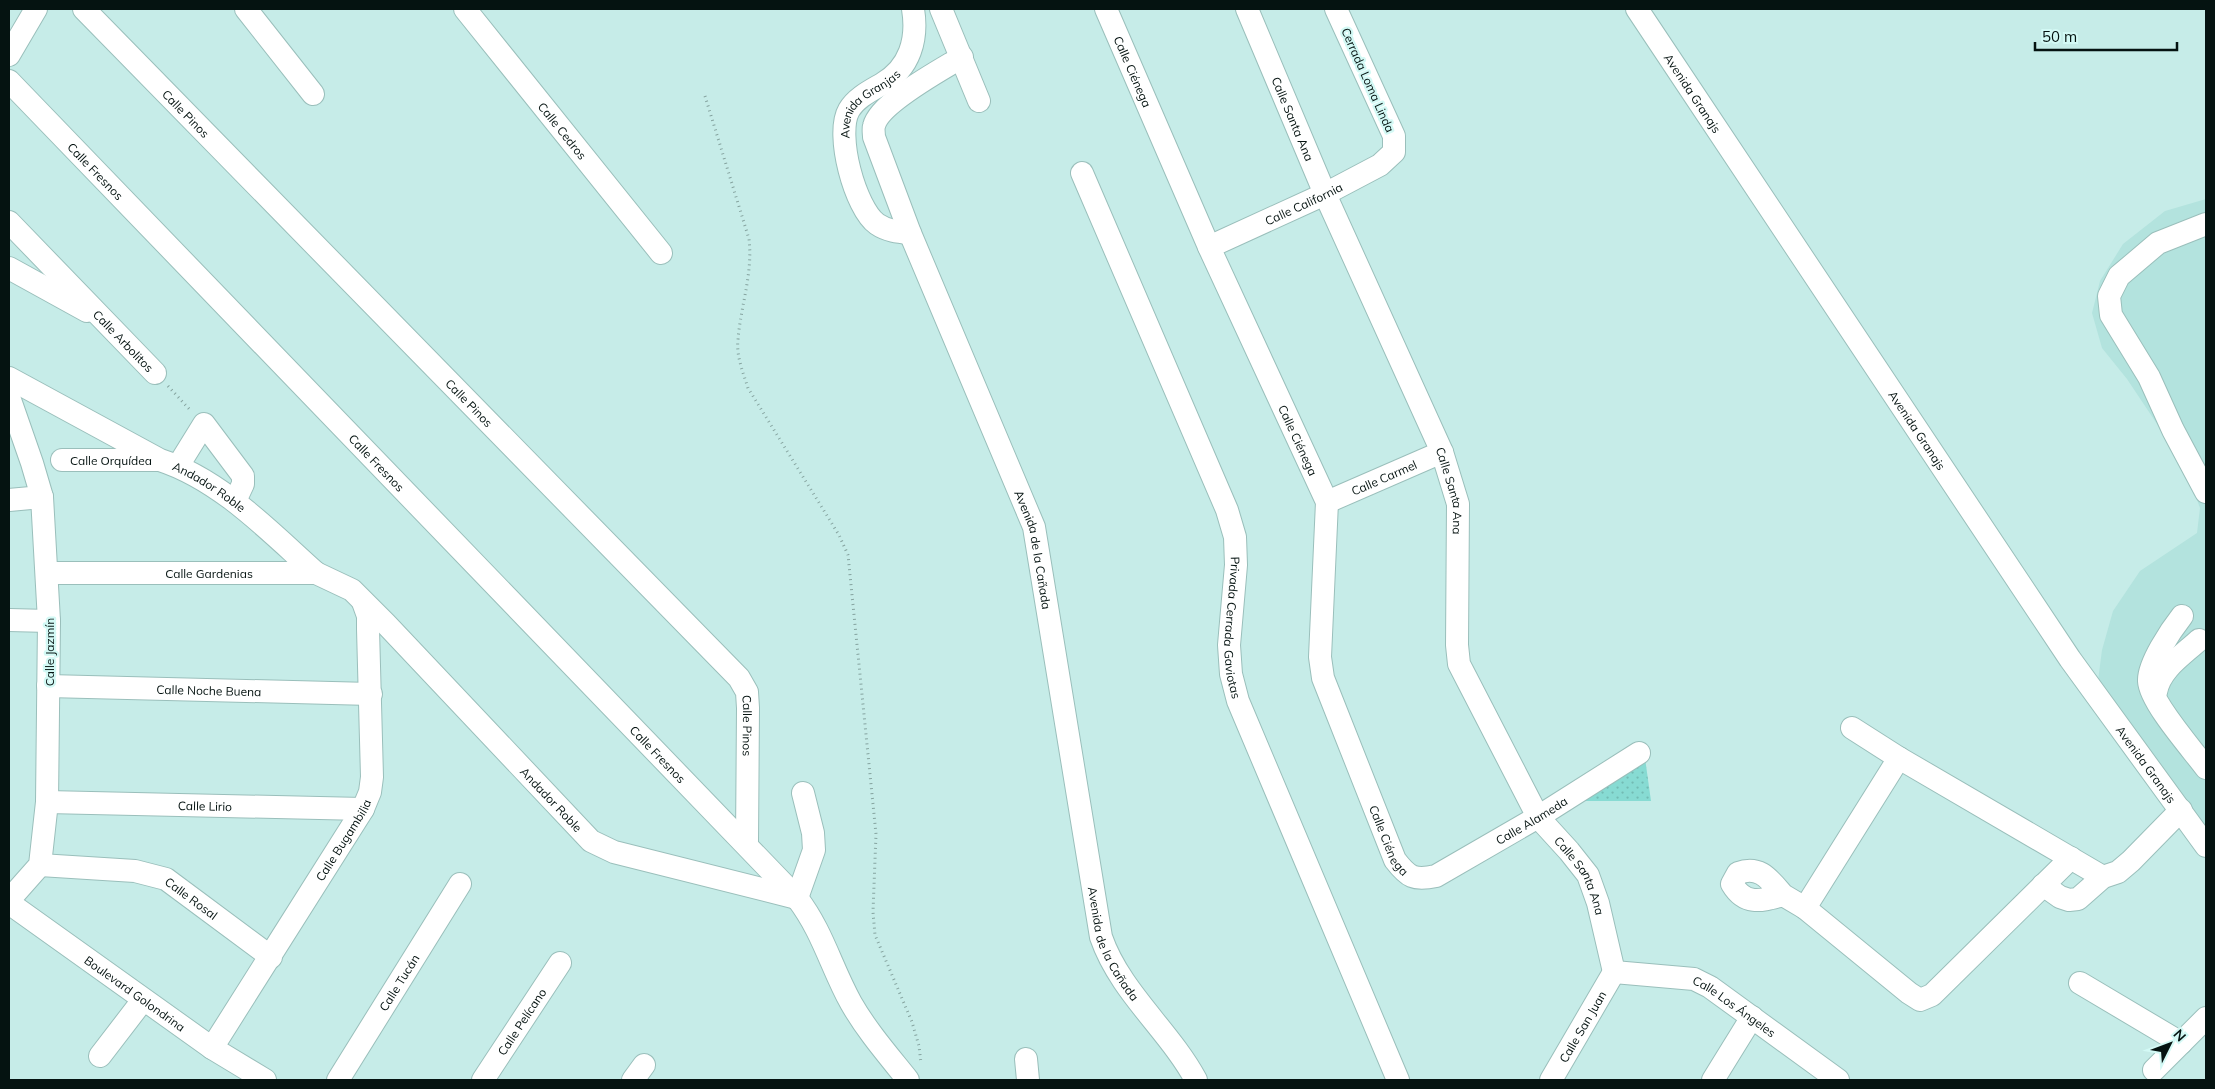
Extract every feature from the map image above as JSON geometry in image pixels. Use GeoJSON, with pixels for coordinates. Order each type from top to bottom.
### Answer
{"type":"FeatureCollection","features":[{"type":"Feature","properties":{"kind":"street"},"geometry":{"type":"LineString","coordinates":[[9,55],[36,9]]}},
{"type":"Feature","properties":{"kind":"street","name":"Calle Pinos"},"geometry":{"type":"LineString","coordinates":[[84,9],[739,678],[747,692],[748,708],[747,843]]}},
{"type":"Feature","properties":{"kind":"street"},"geometry":{"type":"LineString","coordinates":[[246,9],[313,94]]}},
{"type":"Feature","properties":{"kind":"street","name":"Calle Cedros"},"geometry":{"type":"LineString","coordinates":[[465,9],[661,253]]}},
{"type":"Feature","properties":{"kind":"street","name":"Avenida Granjas"},"geometry":{"type":"LineString","coordinates":[[910,233],[893,231],[878,224],[865,210],[857,195],[845,146],[843,127],[849,110],[861,97],[894,88],[903,66],[913,49],[916,26],[913,9]]}},
{"type":"Feature","properties":{"kind":"street"},"geometry":{"type":"LineString","coordinates":[[941,9],[980,101]]}},
{"type":"Feature","properties":{"kind":"street","name":"Calle Ciénega"},"geometry":{"type":"LineString","coordinates":[[1106,9],[1209,247],[1327,502],[1320,657],[1323,678],[1395,860],[1405,873],[1420,880]]}},
{"type":"Feature","properties":{"kind":"street","name":"Calle Santa Ana"},"geometry":{"type":"LineString","coordinates":[[1247,9],[1325,194],[1442,452],[1458,504],[1457,645],[1460,664],[1538,817],[1588,875],[1598,903],[1614,972]]}},
{"type":"Feature","properties":{"kind":"street","name":"Cerrada Loma Linda"},"geometry":{"type":"LineString","coordinates":[[1336,9],[1394,136],[1394,152]]}},
{"type":"Feature","properties":{"kind":"street","name":"Avenida Granajs"},"geometry":{"type":"LineString","coordinates":[[1637,9],[2070,659],[2182,810],[2206,846]]}},
{"type":"Feature","properties":{"kind":"street","name":"Avenida de la Cañada"},"geometry":{"type":"LineString","coordinates":[[962,57],[894,88],[874,125],[874,137],[910,233],[1034,528],[1101,937],[1108,959],[1187,1064],[1196,1080]]}},
{"type":"Feature","properties":{"kind":"street","name":"Calle Fresnos"},"geometry":{"type":"LineString","coordinates":[[9,81],[747,843],[797,898],[813,919],[851,1002],[864,1023],[914,1073]]}},
{"type":"Feature","properties":{"kind":"street","name":"Calle California"},"geometry":{"type":"LineString","coordinates":[[1209,247],[1325,194],[1380,165],[1394,152]]}},
{"type":"Feature","properties":{"kind":"street","name":"Privada Cerrada Gaviotas"},"geometry":{"type":"LineString","coordinates":[[1082,173],[1226,510],[1235,536],[1236,565],[1229,645],[1231,674],[1238,701],[1398,1080]]}},
{"type":"Feature","properties":{"kind":"street","name":"Calle Arbolitos"},"geometry":{"type":"LineString","coordinates":[[9,222],[155,373]]}},
{"type":"Feature","properties":{"kind":"street"},"geometry":{"type":"LineString","coordinates":[[2206,224],[2158,243],[2120,276],[2109,296],[2111,315],[2149,377],[2173,430],[2206,492]]}},
{"type":"Feature","properties":{"kind":"street"},"geometry":{"type":"LineString","coordinates":[[9,268],[107,322]]}},
{"type":"Feature","properties":{"kind":"street","name":"Andador Roble"},"geometry":{"type":"LineString","coordinates":[[9,378],[169,463],[235,501],[316,573]]}},
{"type":"Feature","properties":{"kind":"street","name":"Calle Jazmín"},"geometry":{"type":"LineString","coordinates":[[9,397],[42,497],[49,620],[47,802],[40,865]]}},
{"type":"Feature","properties":{"kind":"street"},"geometry":{"type":"LineString","coordinates":[[169,463],[204,424],[244,476],[243,484],[235,501]]}},
{"type":"Feature","properties":{"kind":"street","name":"Calle Carmel"},"geometry":{"type":"LineString","coordinates":[[1327,502],[1442,452]]}},
{"type":"Feature","properties":{"kind":"street","name":"Calle Orquídea"},"geometry":{"type":"LineString","coordinates":[[62,460],[169,463]]}},
{"type":"Feature","properties":{"kind":"street"},"geometry":{"type":"LineString","coordinates":[[9,500],[42,497]]}},
{"type":"Feature","properties":{"kind":"street","name":"Calle Gardenias"},"geometry":{"type":"LineString","coordinates":[[47,573],[316,573],[352,590],[363,602]]}},
{"type":"Feature","properties":{"kind":"street","name":"Andador Roble"},"geometry":{"type":"LineString","coordinates":[[363,602],[591,841],[614,852],[797,898]]}},
{"type":"Feature","properties":{"kind":"street","name":"Calle Bugambilia"},"geometry":{"type":"LineString","coordinates":[[212,1048],[271,957],[362,809],[370,792],[372,777],[371,694],[368,616],[363,602]]}},
{"type":"Feature","properties":{"kind":"street"},"geometry":{"type":"LineString","coordinates":[[2182,616],[2171,630],[2149,681],[2155,700],[2206,768]]}},
{"type":"Feature","properties":{"kind":"street"},"geometry":{"type":"LineString","coordinates":[[9,620],[49,620]]}},
{"type":"Feature","properties":{"kind":"street"},"geometry":{"type":"LineString","coordinates":[[2155,700],[2158,682],[2167,669],[2199,640]]}},
{"type":"Feature","properties":{"kind":"street","name":"Calle Noche Buena"},"geometry":{"type":"LineString","coordinates":[[48,686],[371,694]]}},
{"type":"Feature","properties":{"kind":"street"},"geometry":{"type":"LineString","coordinates":[[1852,728],[1899,758],[2103,877]]}},
{"type":"Feature","properties":{"kind":"street","name":"Calle Alameda"},"geometry":{"type":"LineString","coordinates":[[1420,880],[1436,876],[1538,817],[1639,752]]}},
{"type":"Feature","properties":{"kind":"street"},"geometry":{"type":"LineString","coordinates":[[1806,908],[1899,758]]}},
{"type":"Feature","properties":{"kind":"street"},"geometry":{"type":"LineString","coordinates":[[797,898],[814,850],[813,833],[803,793]]}},
{"type":"Feature","properties":{"kind":"street","name":"Calle Lirio"},"geometry":{"type":"LineString","coordinates":[[47,802],[362,809]]}},
{"type":"Feature","properties":{"kind":"street"},"geometry":{"type":"LineString","coordinates":[[2043,885],[2060,897],[2068,900],[2078,900],[2103,877],[2118,872],[2131,861],[2182,810]]}},
{"type":"Feature","properties":{"kind":"street"},"geometry":{"type":"LineString","coordinates":[[1783,895],[1806,908],[1908,993],[1920,1000],[1932,995],[2070,858]]}},
{"type":"Feature","properties":{"kind":"street"},"geometry":{"type":"LineString","coordinates":[[9,901],[40,865]]}},
{"type":"Feature","properties":{"kind":"street","name":"Calle Rosal"},"geometry":{"type":"LineString","coordinates":[[40,865],[135,871],[166,879],[271,957]]}},
{"type":"Feature","properties":{"kind":"street","name":"Calle Tucán"},"geometry":{"type":"LineString","coordinates":[[338,1080],[460,884]]}},
{"type":"Feature","properties":{"kind":"street","name":"Boulevard Golondrina"},"geometry":{"type":"LineString","coordinates":[[9,901],[143,1000],[212,1048],[265,1080]]}},
{"type":"Feature","properties":{"kind":"street","name":"Calle Pelícano"},"geometry":{"type":"LineString","coordinates":[[483,1080],[560,963]]}},
{"type":"Feature","properties":{"kind":"street","name":"Calle Los Ángeles"},"geometry":{"type":"LineString","coordinates":[[1614,972],[1694,979],[1710,987],[1838,1080]]}},
{"type":"Feature","properties":{"kind":"street","name":"Calle San Juan"},"geometry":{"type":"LineString","coordinates":[[1551,1080],[1614,972]]}},
{"type":"Feature","properties":{"kind":"street"},"geometry":{"type":"LineString","coordinates":[[2080,983],[2181,1043]]}},
{"type":"Feature","properties":{"kind":"street"},"geometry":{"type":"LineString","coordinates":[[100,1056],[143,1000]]}},
{"type":"Feature","properties":{"kind":"street"},"geometry":{"type":"LineString","coordinates":[[1713,1080],[1752,1017]]}},
{"type":"Feature","properties":{"kind":"street"},"geometry":{"type":"LineString","coordinates":[[2154,1070],[2206,1018]]}},
{"type":"Feature","properties":{"kind":"path"},"geometry":{"type":"LineString","coordinates":[[705,96],[750,239],[752,257],[737,340],[740,364],[748,388],[839,535],[848,555],[876,834],[873,912],[875,935],[912,1022],[919,1046],[914,1073]]}},
{"type":"Feature","properties":{"kind":"path","name":"Calle Arbolitos"},"geometry":{"type":"LineString","coordinates":[[155,373],[204,424]]}},
{"type":"Feature","properties":{"kind":"shaded area"},"geometry":{"type":"Polygon","coordinates":[[[2206,199],[2206,845],[2096,696],[2102,650],[2113,611],[2140,571],[2197,533],[2200,508],[2191,483],[2163,433],[2127,379],[2102,348],[2092,313],[2100,281],[2123,244],[2165,211],[2206,199]]]}},
{"type":"Feature","properties":{"kind":"shaded area"},"geometry":{"type":"Polygon","coordinates":[[[1645,758],[1651,801],[1572,801],[1645,758]]]}}]}
